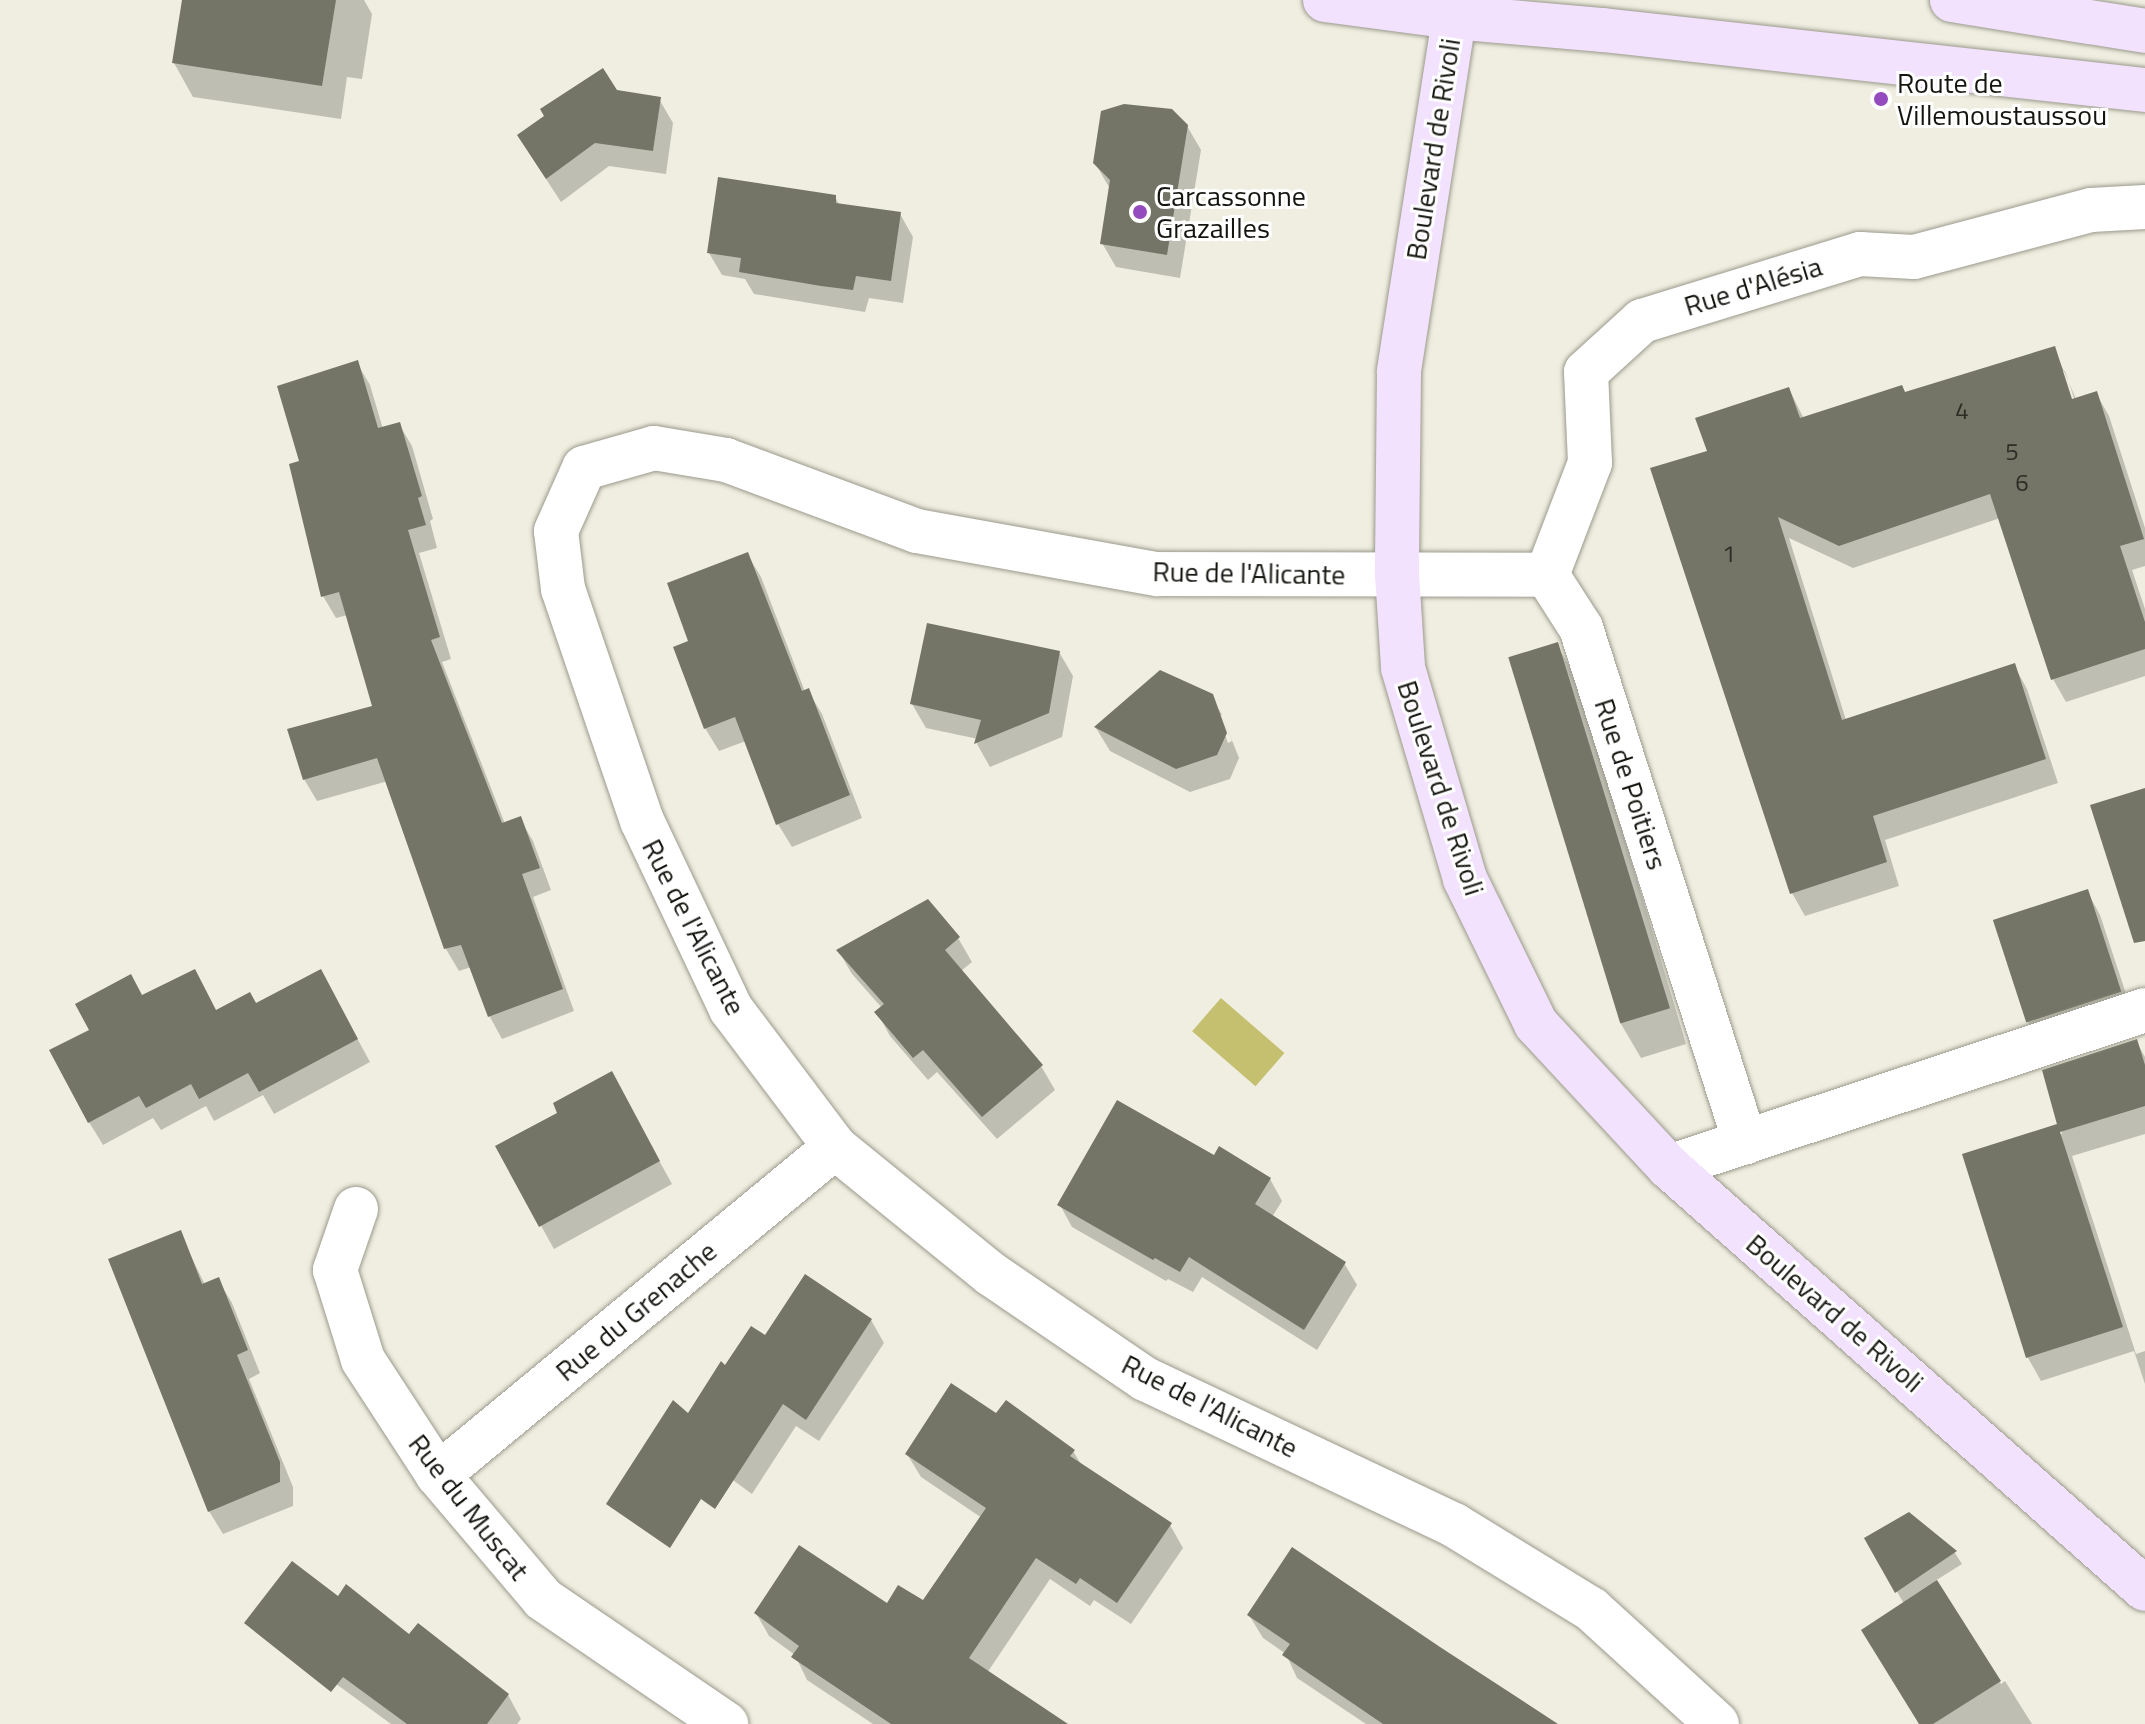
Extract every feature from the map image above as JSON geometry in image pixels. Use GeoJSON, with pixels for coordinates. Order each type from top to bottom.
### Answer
{"type":"FeatureCollection","features":[{"type":"Feature","properties":{"kind":"street"},"geometry":{"type":"LineString","coordinates":[[1325,0],[1455,9],[1603,30],[2145,90]]}},
{"type":"Feature","properties":{"kind":"street"},"geometry":{"type":"LineString","coordinates":[[1952,0],[2145,31]]}},
{"type":"Feature","properties":{"kind":"street","name":"Boulevard de Rivoli"},"geometry":{"type":"LineString","coordinates":[[1455,9],[1399,372],[1397,574],[1403,668],[1465,879],[1536,1024],[1669,1167],[2145,1589]]}},
{"type":"Feature","properties":{"kind":"street","name":"Rue d'Alésia"},"geometry":{"type":"LineString","coordinates":[[1547,575],[1590,463],[1586,372],[1642,321],[1860,254],[1914,257],[2091,210],[2145,207]]}},
{"type":"Feature","properties":{"kind":"street","name":"Rue de l'Alicante"},"geometry":{"type":"LineString","coordinates":[[1397,574],[1157,574],[917,531],[726,460],[654,448],[584,468],[556,531],[563,589],[642,821],[731,1009],[835,1147],[991,1274],[1145,1379],[1454,1525],[1591,1609],[1717,1724]]}},
{"type":"Feature","properties":{"kind":"street"},"geometry":{"type":"LineString","coordinates":[[1397,574],[1547,575]]}},
{"type":"Feature","properties":{"kind":"street","name":"Rue de Poitiers"},"geometry":{"type":"LineString","coordinates":[[1547,575],[1581,628],[1745,1142]]}},
{"type":"Feature","properties":{"kind":"street"},"geometry":{"type":"LineString","coordinates":[[1669,1167],[2145,1010]]}},
{"type":"Feature","properties":{"kind":"street","name":"Rue du Grenache"},"geometry":{"type":"LineString","coordinates":[[438,1475],[835,1147]]}},
{"type":"Feature","properties":{"kind":"street","name":"Rue du Muscat"},"geometry":{"type":"LineString","coordinates":[[356,1209],[335,1270],[363,1360],[438,1475],[543,1599],[726,1724]]}},
{"type":"Feature","properties":{"kind":"shaded area"},"geometry":{"type":"Polygon","coordinates":[[[1221,998],[1284,1053],[1256,1086],[1192,1031],[1221,998]]]}},
{"type":"Feature","properties":{"kind":"building"},"geometry":{"type":"Polygon","coordinates":[[[182,0],[336,0],[322,86],[172,63],[182,0]]]}},
{"type":"Feature","properties":{"kind":"building"},"geometry":{"type":"Polygon","coordinates":[[[603,68],[617,90],[661,97],[653,151],[595,143],[546,179],[517,135],[544,116],[540,109],[603,68]]]}},
{"type":"Feature","properties":{"kind":"building","name":"Carcassonne Grazailles"},"geometry":{"type":"Polygon","coordinates":[[[1124,104],[1172,109],[1188,125],[1167,255],[1100,244],[1110,180],[1093,163],[1101,111],[1124,104]]]}},
{"type":"Feature","properties":{"kind":"building"},"geometry":{"type":"Polygon","coordinates":[[[718,177],[836,195],[836,203],[901,212],[891,281],[856,276],[853,290],[821,286],[739,272],[741,258],[707,253],[718,177]]]}},
{"type":"Feature","properties":{"kind":"building"},"geometry":{"type":"Polygon","coordinates":[[[2055,346],[2072,399],[2097,391],[2144,539],[2120,546],[2145,622],[2145,649],[2051,680],[1990,494],[1839,546],[1778,517],[1842,720],[2015,663],[2046,759],[1873,816],[1887,862],[1790,894],[1650,468],[1707,451],[1695,418],[1789,387],[1800,418],[1902,385],[1905,392],[2055,346]]]}},
{"type":"Feature","properties":{"kind":"building"},"geometry":{"type":"Polygon","coordinates":[[[358,360],[378,428],[400,422],[422,496],[418,498],[426,525],[408,530],[440,637],[431,640],[502,823],[521,816],[540,868],[522,874],[563,989],[488,1017],[461,945],[444,949],[377,758],[303,780],[287,729],[372,706],[339,592],[321,597],[289,464],[299,461],[277,386],[358,360]]]}},
{"type":"Feature","properties":{"kind":"building"},"geometry":{"type":"Polygon","coordinates":[[[748,552],[802,691],[809,688],[850,795],[776,825],[735,717],[704,729],[673,647],[688,641],[667,583],[748,552]]]}},
{"type":"Feature","properties":{"kind":"building"},"geometry":{"type":"Polygon","coordinates":[[[927,623],[1060,651],[1049,713],[974,744],[981,720],[910,704],[927,623]]]}},
{"type":"Feature","properties":{"kind":"building"},"geometry":{"type":"Polygon","coordinates":[[[1558,642],[1670,1008],[1620,1023],[1508,657],[1558,642]]]}},
{"type":"Feature","properties":{"kind":"building"},"geometry":{"type":"Polygon","coordinates":[[[1160,670],[1213,694],[1227,733],[1217,755],[1176,769],[1094,727],[1160,670]]]}},
{"type":"Feature","properties":{"kind":"building"},"geometry":{"type":"Polygon","coordinates":[[[2145,788],[2145,941],[2134,943],[2090,805],[2145,788]]]}},
{"type":"Feature","properties":{"kind":"building"},"geometry":{"type":"Polygon","coordinates":[[[2088,889],[2121,992],[2026,1023],[1993,920],[2088,889]]]}},
{"type":"Feature","properties":{"kind":"building"},"geometry":{"type":"Polygon","coordinates":[[[928,899],[960,937],[945,950],[1043,1065],[982,1117],[923,1050],[913,1058],[874,1012],[884,1004],[836,950],[928,899]]]}},
{"type":"Feature","properties":{"kind":"building"},"geometry":{"type":"Polygon","coordinates":[[[195,969],[216,1010],[250,992],[256,1003],[321,969],[358,1039],[259,1092],[248,1073],[199,1099],[191,1084],[146,1108],[139,1096],[88,1123],[49,1050],[89,1030],[75,1004],[131,974],[142,995],[195,969]]]}},
{"type":"Feature","properties":{"kind":"building"},"geometry":{"type":"Polygon","coordinates":[[[2137,1039],[2145,1065],[2145,1106],[2060,1132],[2123,1327],[2026,1358],[1962,1154],[2057,1124],[2042,1070],[2137,1039]]]}},
{"type":"Feature","properties":{"kind":"building"},"geometry":{"type":"Polygon","coordinates":[[[612,1071],[660,1161],[539,1227],[495,1146],[557,1113],[553,1103],[612,1071]]]}},
{"type":"Feature","properties":{"kind":"building"},"geometry":{"type":"Polygon","coordinates":[[[1117,1100],[1214,1155],[1219,1146],[1271,1178],[1255,1204],[1346,1262],[1304,1330],[1189,1257],[1180,1272],[1057,1205],[1117,1100]]]}},
{"type":"Feature","properties":{"kind":"building"},"geometry":{"type":"Polygon","coordinates":[[[181,1230],[202,1284],[219,1277],[248,1350],[237,1355],[280,1462],[280,1482],[208,1512],[108,1259],[181,1230]]]}},
{"type":"Feature","properties":{"kind":"building"},"geometry":{"type":"Polygon","coordinates":[[[805,1274],[872,1319],[806,1420],[783,1404],[715,1509],[701,1499],[670,1548],[606,1504],[673,1400],[688,1413],[721,1361],[725,1365],[751,1326],[765,1335],[805,1274]]]}},
{"type":"Feature","properties":{"kind":"building"},"geometry":{"type":"Polygon","coordinates":[[[951,1383],[996,1413],[1006,1400],[1075,1450],[1070,1456],[1172,1523],[1117,1603],[1080,1578],[1076,1584],[1036,1558],[969,1658],[1068,1724],[891,1724],[791,1657],[799,1646],[754,1613],[799,1545],[887,1603],[898,1585],[923,1600],[986,1508],[905,1454],[951,1383]]]}},
{"type":"Feature","properties":{"kind":"building"},"geometry":{"type":"Polygon","coordinates":[[[1909,1512],[1957,1551],[1895,1593],[1864,1538],[1909,1512]]]}},
{"type":"Feature","properties":{"kind":"building"},"geometry":{"type":"Polygon","coordinates":[[[1292,1547],[1558,1724],[1383,1724],[1282,1655],[1290,1644],[1247,1615],[1292,1547]]]}},
{"type":"Feature","properties":{"kind":"building"},"geometry":{"type":"Polygon","coordinates":[[[292,1561],[338,1596],[346,1584],[409,1634],[418,1623],[509,1694],[487,1724],[407,1724],[343,1677],[331,1692],[244,1623],[292,1561]]]}},
{"type":"Feature","properties":{"kind":"building"},"geometry":{"type":"Polygon","coordinates":[[[1937,1580],[2001,1681],[1933,1724],[1919,1724],[1861,1630],[1937,1580]]]}},
{"type":"Feature","properties":{"kind":"place","name":"Route de Villemoustaussou"},"geometry":{"type":"Point","coordinates":[1881,99]}},
{"type":"Feature","properties":{"kind":"place","name":"Carcassonne Grazailles"},"geometry":{"type":"Point","coordinates":[1140,212]}}]}
